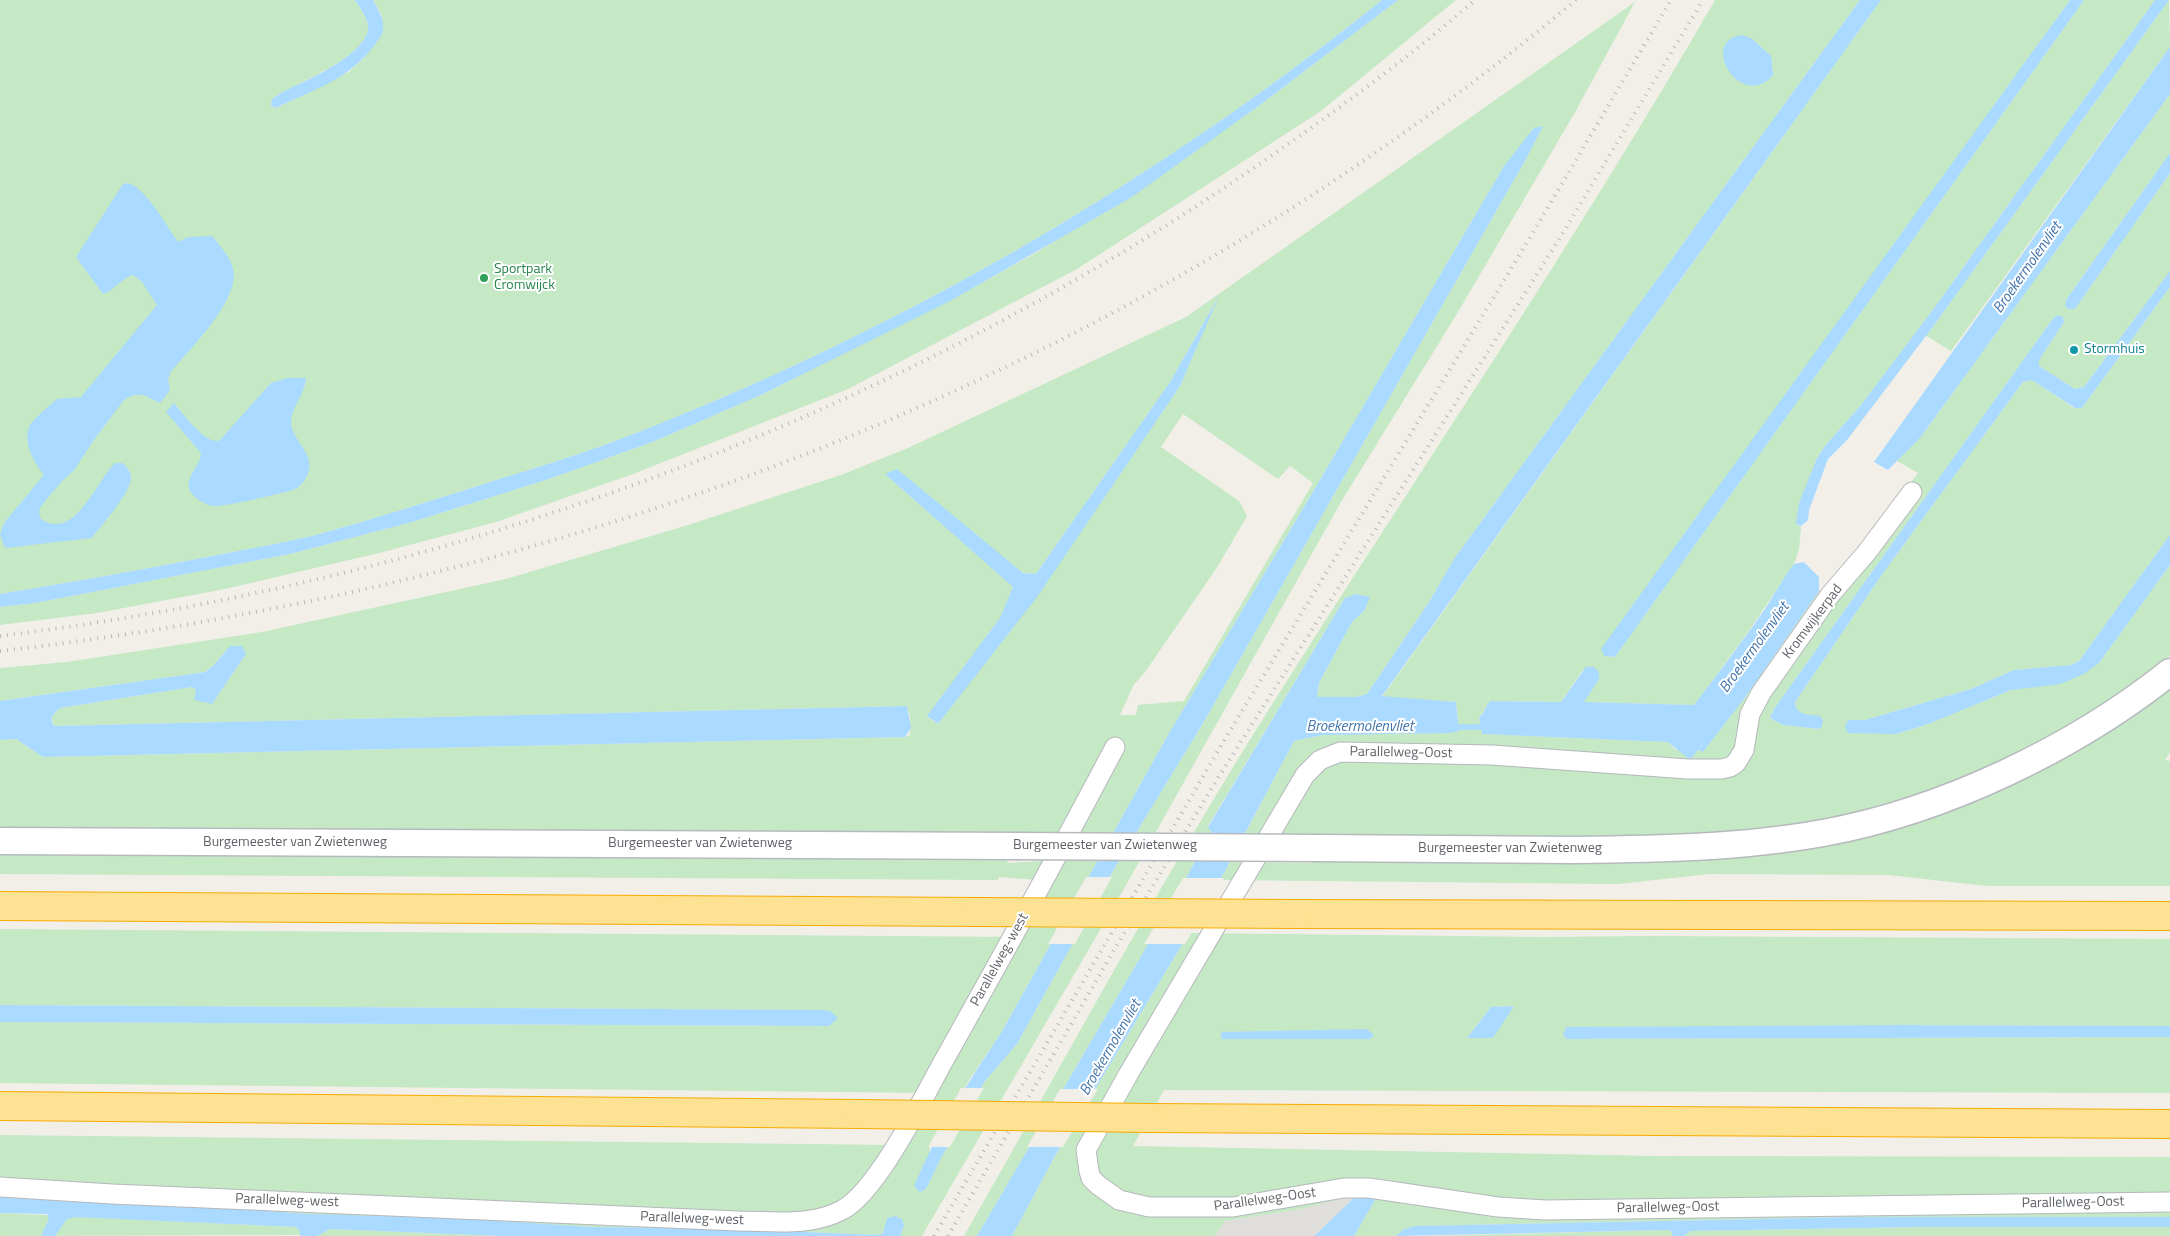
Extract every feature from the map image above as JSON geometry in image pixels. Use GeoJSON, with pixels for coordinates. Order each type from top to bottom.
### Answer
{"type":"FeatureCollection","features":[{"type":"Feature","properties":{"kind":"highway"},"geometry":{"type":"LineString","coordinates":[[0,906],[1297,914],[2170,916]]}},
{"type":"Feature","properties":{"kind":"highway"},"geometry":{"type":"LineString","coordinates":[[0,1106],[1149,1118],[2170,1124]]}},
{"type":"Feature","properties":{"kind":"main road","name":"Burgemeester van Zwietenweg"},"geometry":{"type":"LineString","coordinates":[[0,841],[1665,849],[1770,841],[1825,832],[1918,807],[1966,790],[2063,744],[2113,713],[2170,672]]}},
{"type":"Feature","properties":{"kind":"street","name":"Kromwijkerpad"},"geometry":{"type":"LineString","coordinates":[[1736,763],[1744,750],[1750,714],[1761,693],[1830,595],[1862,558],[1912,492]]}},
{"type":"Feature","properties":{"kind":"street","name":"Parallelweg-west"},"geometry":{"type":"LineString","coordinates":[[0,1187],[112,1194],[738,1221],[810,1222],[843,1210],[863,1193],[896,1145],[1009,945],[1115,747]]}},
{"type":"Feature","properties":{"kind":"street","name":"Parallelweg-Oost"},"geometry":{"type":"LineString","coordinates":[[1736,763],[1721,770],[1688,770],[1492,755],[1340,752],[1320,760],[1305,775],[1134,1064],[1086,1150],[1092,1178],[1119,1200],[1149,1207],[1233,1207],[1344,1188],[1369,1188],[1498,1207],[1546,1210],[2170,1202]]}},
{"type":"Feature","properties":{"kind":"shaded area"},"geometry":{"type":"Polygon","coordinates":[[[1357,1195],[1314,1236],[1215,1236],[1225,1221],[1301,1209],[1357,1195]]]}},
{"type":"Feature","properties":{"kind":"green space","name":"Sportpark Cromwijck"},"geometry":{"type":"Polygon","coordinates":[[[0,0],[355,0],[368,24],[367,35],[359,47],[330,67],[272,99],[271,106],[276,108],[349,72],[365,57],[382,16],[373,0],[1382,0],[1297,66],[1210,128],[1121,187],[1029,243],[936,295],[840,344],[743,389],[593,449],[316,535],[164,565],[0,594],[0,0]]]}},
{"type":"Feature","properties":{"kind":"green space"},"geometry":{"type":"Polygon","coordinates":[[[1398,0],[1456,0],[1321,111],[1077,269],[848,389],[633,474],[496,522],[379,553],[225,589],[97,613],[0,625],[0,607],[35,603],[290,554],[412,522],[549,479],[655,441],[763,394],[949,301],[1039,251],[1264,102],[1398,0]]]}},
{"type":"Feature","properties":{"kind":"green space"},"geometry":{"type":"Polygon","coordinates":[[[1715,0],[1860,0],[1454,559],[1429,602],[1367,694],[1356,697],[1317,697],[1319,683],[1352,622],[1364,611],[1345,598],[1208,826],[1211,830],[1181,888],[977,1236],[964,1236],[1226,778],[1607,181],[1715,0]]]}},
{"type":"Feature","properties":{"kind":"green space"},"geometry":{"type":"Polygon","coordinates":[[[1881,0],[2070,0],[1604,656],[1615,657],[2084,0],[2155,0],[1932,311],[1861,405],[1825,446],[1817,458],[1796,524],[1801,527],[1799,549],[1794,564],[1746,635],[1694,705],[1583,702],[1583,670],[1561,702],[1490,701],[1479,718],[1482,734],[1668,742],[1676,750],[1703,751],[1744,699],[1819,591],[1836,583],[1918,473],[1897,461],[1920,438],[2170,94],[2170,153],[2066,300],[2075,309],[2170,173],[2170,271],[2084,387],[2075,389],[2039,366],[2039,360],[2064,322],[2063,317],[2058,315],[2054,317],[1774,709],[1770,718],[1783,725],[1819,729],[1797,710],[1795,702],[1883,573],[2023,382],[2032,380],[2074,408],[2082,408],[2170,287],[2170,535],[2079,661],[2071,665],[2014,670],[1971,689],[1865,720],[1848,720],[1896,734],[1928,724],[2011,690],[2029,687],[2099,663],[2170,565],[2170,656],[2093,712],[2014,755],[1980,770],[1909,796],[1872,807],[1799,824],[1679,837],[1245,834],[1294,741],[1323,735],[1459,731],[1456,702],[1382,697],[1881,0]]]}},
{"type":"Feature","properties":{"kind":"green space"},"geometry":{"type":"Polygon","coordinates":[[[2169,0],[2170,47],[1951,351],[1925,335],[1929,332],[2169,0]]]}},
{"type":"Feature","properties":{"kind":"green space"},"geometry":{"type":"Polygon","coordinates":[[[1635,2],[1574,114],[1458,312],[1341,502],[1125,887],[922,1236],[900,1236],[904,1226],[887,1218],[883,1233],[878,1235],[706,1228],[592,1227],[0,1197],[0,1135],[896,1145],[931,1093],[0,1083],[0,1022],[829,1026],[823,1010],[0,1005],[0,929],[1018,937],[1049,881],[999,877],[998,880],[0,874],[0,853],[1008,860],[1007,863],[1061,860],[1073,838],[0,830],[0,740],[16,739],[43,757],[905,737],[910,735],[910,716],[907,706],[54,726],[53,716],[60,708],[192,687],[212,703],[246,654],[230,646],[213,666],[205,672],[0,701],[0,668],[67,662],[262,632],[506,579],[685,526],[841,475],[908,448],[1186,317],[1635,2]],[[1526,159],[1504,166],[1168,735],[1001,1033],[971,1077],[930,1147],[926,1189],[942,1156],[985,1081],[1017,1044],[1114,869],[1202,725],[1526,159]],[[1216,301],[1170,382],[1036,574],[1023,573],[886,475],[1014,587],[1000,618],[927,717],[938,724],[1180,386],[1216,301]],[[1183,414],[1161,447],[1239,501],[1247,516],[1218,566],[1145,672],[1133,686],[1120,715],[1136,715],[1138,705],[1184,701],[1313,483],[1290,466],[1278,479],[1183,414]]]}},
{"type":"Feature","properties":{"kind":"green space"},"geometry":{"type":"Polygon","coordinates":[[[2170,686],[2170,752],[2165,760],[2170,761],[2170,886],[1987,886],[1889,875],[1709,874],[1618,884],[1220,880],[1230,862],[1312,863],[1313,861],[1835,841],[2170,686]]]}},
{"type":"Feature","properties":{"kind":"green space"},"geometry":{"type":"Polygon","coordinates":[[[1189,933],[1544,937],[2170,939],[2170,1026],[1901,1025],[1563,1035],[1567,1039],[2170,1037],[2170,1093],[1164,1090],[1133,1146],[1655,1156],[2170,1157],[2170,1217],[1857,1217],[1415,1226],[1404,1229],[1396,1236],[1354,1236],[1378,1195],[1357,1195],[1301,1209],[1225,1221],[1215,1236],[1012,1236],[1055,1156],[1189,933]],[[1514,1006],[1491,1007],[1467,1038],[1514,1006]]]}},
{"type":"Feature","properties":{"kind":"green space"},"geometry":{"type":"Polygon","coordinates":[[[0,1213],[296,1227],[299,1228],[301,1235],[0,1236],[0,1213]]]}},
{"type":"Feature","properties":{"kind":"green space"},"geometry":{"type":"Polygon","coordinates":[[[1917,1227],[2170,1227],[2170,1236],[1684,1236],[1690,1231],[1917,1227]]]}},
{"type":"Feature","properties":{"kind":"green space"},"geometry":{"type":"Polygon","coordinates":[[[330,1229],[502,1236],[317,1236],[330,1229]]]}},
{"type":"Feature","properties":{"kind":"green space"},"geometry":{"type":"Polygon","coordinates":[[[1668,1230],[1672,1232],[1672,1236],[1427,1236],[1668,1230]]]}},
{"type":"Feature","properties":{"kind":"water"},"geometry":{"type":"Polygon","coordinates":[[[355,0],[373,0],[383,21],[383,31],[374,46],[353,68],[329,83],[276,108],[271,106],[272,99],[281,93],[319,74],[348,56],[367,35],[368,24],[355,0]]]}},
{"type":"Feature","properties":{"kind":"water"},"geometry":{"type":"Polygon","coordinates":[[[1382,0],[1398,0],[1264,102],[1132,197],[950,301],[763,394],[655,441],[549,479],[412,522],[290,554],[35,603],[0,607],[0,594],[280,543],[364,521],[593,449],[743,389],[840,344],[936,295],[1029,243],[1121,187],[1210,128],[1297,66],[1382,0]]]}},
{"type":"Feature","properties":{"kind":"water"},"geometry":{"type":"Polygon","coordinates":[[[1860,0],[1881,0],[1382,696],[1456,702],[1459,731],[1450,733],[1323,735],[1294,741],[1216,888],[1055,1156],[1012,1236],[977,1236],[1181,888],[1211,831],[1208,827],[1345,598],[1356,594],[1370,597],[1364,611],[1352,622],[1319,683],[1317,697],[1356,697],[1367,694],[1429,602],[1454,559],[1860,0]]]}},
{"type":"Feature","properties":{"kind":"water"},"geometry":{"type":"Polygon","coordinates":[[[2070,0],[2084,0],[1615,657],[1604,656],[1601,649],[2070,0]]]}},
{"type":"Feature","properties":{"kind":"water"},"geometry":{"type":"Polygon","coordinates":[[[2155,0],[2169,0],[1929,332],[1847,440],[1828,459],[1809,510],[1808,520],[1801,526],[1796,524],[1799,503],[1817,458],[1825,446],[1861,405],[1932,311],[2155,0]]]}},
{"type":"Feature","properties":{"kind":"water"},"geometry":{"type":"Polygon","coordinates":[[[1742,35],[1751,38],[1771,56],[1773,75],[1761,84],[1749,85],[1738,80],[1729,71],[1724,60],[1724,49],[1729,40],[1742,35]]]}},
{"type":"Feature","properties":{"kind":"water"},"geometry":{"type":"Polygon","coordinates":[[[2170,47],[2170,94],[1920,438],[1888,470],[1874,462],[2170,47]]]}},
{"type":"Feature","properties":{"kind":"water"},"geometry":{"type":"Polygon","coordinates":[[[1543,126],[1526,159],[1202,725],[1114,869],[1017,1044],[985,1081],[942,1156],[926,1189],[920,1192],[914,1186],[943,1126],[1001,1033],[1168,735],[1504,166],[1534,128],[1543,126]]]}},
{"type":"Feature","properties":{"kind":"water"},"geometry":{"type":"Polygon","coordinates":[[[2170,153],[2170,173],[2075,309],[2068,309],[2065,306],[2066,300],[2170,153]]]}},
{"type":"Feature","properties":{"kind":"water"},"geometry":{"type":"Polygon","coordinates":[[[127,183],[141,191],[148,199],[178,242],[188,237],[212,236],[232,264],[233,281],[229,295],[211,324],[170,373],[168,380],[170,390],[160,403],[144,395],[133,395],[124,400],[93,441],[75,469],[41,506],[39,512],[41,519],[53,524],[64,522],[74,516],[84,506],[115,463],[123,463],[131,475],[129,485],[115,509],[92,538],[5,548],[0,534],[4,523],[44,475],[33,459],[28,446],[29,427],[57,399],[81,397],[157,305],[142,282],[133,275],[103,294],[76,257],[123,184],[127,183]]]}},
{"type":"Feature","properties":{"kind":"water"},"geometry":{"type":"Polygon","coordinates":[[[2170,271],[2170,287],[2082,408],[2075,408],[2032,380],[2023,382],[1883,573],[1795,702],[1800,712],[1820,716],[1823,720],[1822,726],[1819,729],[1783,725],[1770,718],[1774,709],[2054,317],[2058,315],[2063,317],[2064,322],[2039,360],[2039,366],[2075,389],[2084,387],[2170,271]]]}},
{"type":"Feature","properties":{"kind":"water"},"geometry":{"type":"Polygon","coordinates":[[[1219,296],[1180,386],[1037,597],[938,724],[927,716],[1000,618],[1013,587],[885,474],[897,469],[1023,573],[1036,574],[1170,382],[1219,296]]]}},
{"type":"Feature","properties":{"kind":"water"},"geometry":{"type":"Polygon","coordinates":[[[288,378],[306,378],[291,421],[292,428],[309,460],[310,466],[304,481],[297,488],[291,490],[227,505],[212,506],[197,498],[190,491],[189,481],[201,453],[166,412],[174,403],[201,433],[213,440],[219,441],[271,383],[288,378]]]}},
{"type":"Feature","properties":{"kind":"water"},"geometry":{"type":"Polygon","coordinates":[[[2170,535],[2170,565],[2099,663],[2084,674],[2060,684],[2011,690],[1928,724],[1896,734],[1848,733],[1845,727],[1848,720],[1865,720],[1971,689],[2014,670],[2071,665],[2079,661],[2170,535]]]}},
{"type":"Feature","properties":{"kind":"water"},"geometry":{"type":"Polygon","coordinates":[[[1804,562],[1819,577],[1819,591],[1744,699],[1703,752],[1698,750],[1690,760],[1668,742],[1482,734],[1479,717],[1483,714],[1490,701],[1561,702],[1586,667],[1594,667],[1599,672],[1599,679],[1584,702],[1694,705],[1769,603],[1794,564],[1804,562]]]}},
{"type":"Feature","properties":{"kind":"water"},"geometry":{"type":"Polygon","coordinates":[[[230,646],[242,646],[246,654],[212,704],[194,700],[196,690],[192,687],[60,708],[52,716],[54,726],[907,706],[911,728],[905,737],[43,757],[16,739],[0,740],[0,701],[205,672],[213,666],[230,646]]]}},
{"type":"Feature","properties":{"kind":"water"},"geometry":{"type":"Polygon","coordinates":[[[0,1005],[823,1010],[830,1011],[838,1018],[829,1026],[0,1022],[0,1005]]]}},
{"type":"Feature","properties":{"kind":"water"},"geometry":{"type":"Polygon","coordinates":[[[1514,1006],[1493,1038],[1467,1038],[1491,1007],[1514,1006]]]}},
{"type":"Feature","properties":{"kind":"water"},"geometry":{"type":"Polygon","coordinates":[[[2170,1026],[2170,1037],[1567,1039],[1563,1035],[1566,1027],[2170,1026]]]}},
{"type":"Feature","properties":{"kind":"water"},"geometry":{"type":"Polygon","coordinates":[[[1367,1029],[1374,1035],[1370,1039],[1221,1039],[1221,1032],[1367,1029]]]}},
{"type":"Feature","properties":{"kind":"water"},"geometry":{"type":"Polygon","coordinates":[[[1357,1195],[1378,1195],[1354,1236],[1314,1236],[1357,1195]]]}},
{"type":"Feature","properties":{"kind":"water"},"geometry":{"type":"Polygon","coordinates":[[[0,1197],[185,1205],[307,1214],[450,1218],[592,1227],[706,1228],[878,1235],[883,1233],[887,1218],[895,1216],[902,1219],[904,1226],[900,1236],[502,1236],[330,1229],[317,1236],[300,1236],[300,1231],[296,1227],[75,1217],[67,1219],[55,1236],[41,1236],[49,1219],[47,1214],[0,1213],[0,1197]]]}},
{"type":"Feature","properties":{"kind":"water"},"geometry":{"type":"Polygon","coordinates":[[[1857,1217],[2170,1217],[2170,1227],[1917,1227],[1690,1231],[1684,1236],[1672,1236],[1672,1232],[1668,1230],[1396,1236],[1404,1229],[1415,1226],[1857,1217]]]}},
{"type":"Feature","properties":{"kind":"pier"},"geometry":{"type":"Polygon","coordinates":[[[1086,877],[1112,877],[1075,944],[1048,944],[1086,877]]]}},
{"type":"Feature","properties":{"kind":"pier"},"geometry":{"type":"Polygon","coordinates":[[[1183,878],[1224,878],[1185,944],[1144,944],[1183,878]]]}},
{"type":"Feature","properties":{"kind":"pier"},"geometry":{"type":"Polygon","coordinates":[[[961,1088],[984,1088],[950,1147],[928,1147],[961,1088]]]}},
{"type":"Feature","properties":{"kind":"pier"},"geometry":{"type":"Polygon","coordinates":[[[1060,1089],[1098,1089],[1063,1147],[1027,1147],[1060,1089]]]}},
{"type":"Feature","properties":{"kind":"waterway","name":"Broekermolenvliet"},"geometry":{"type":"LineString","coordinates":[[1453,727],[1489,727]]}},
{"type":"Feature","properties":{"kind":"railway"},"geometry":{"type":"LineString","coordinates":[[0,636],[164,611],[326,577],[486,534],[643,481],[797,420],[947,350],[1092,270],[1233,182],[1296,139],[1387,72],[1475,0]]}},
{"type":"Feature","properties":{"kind":"railway"},"geometry":{"type":"LineString","coordinates":[[0,651],[215,620],[427,574],[635,515],[837,442],[1033,354],[1222,251],[1403,133],[1576,0]]}},
{"type":"Feature","properties":{"kind":"railway"},"geometry":{"type":"LineString","coordinates":[[934,1236],[1225,739],[1531,236],[1671,0]]}},
{"type":"Feature","properties":{"kind":"railway"},"geometry":{"type":"LineString","coordinates":[[948,1236],[1113,952],[1213,786],[1558,241],[1703,0]]}},
{"type":"Feature","properties":{"kind":"place","name":"Sportpark Cromwijck"},"geometry":{"type":"Point","coordinates":[484,278]}},
{"type":"Feature","properties":{"kind":"place","name":"Stormhuis"},"geometry":{"type":"Point","coordinates":[2074,350]}}]}
